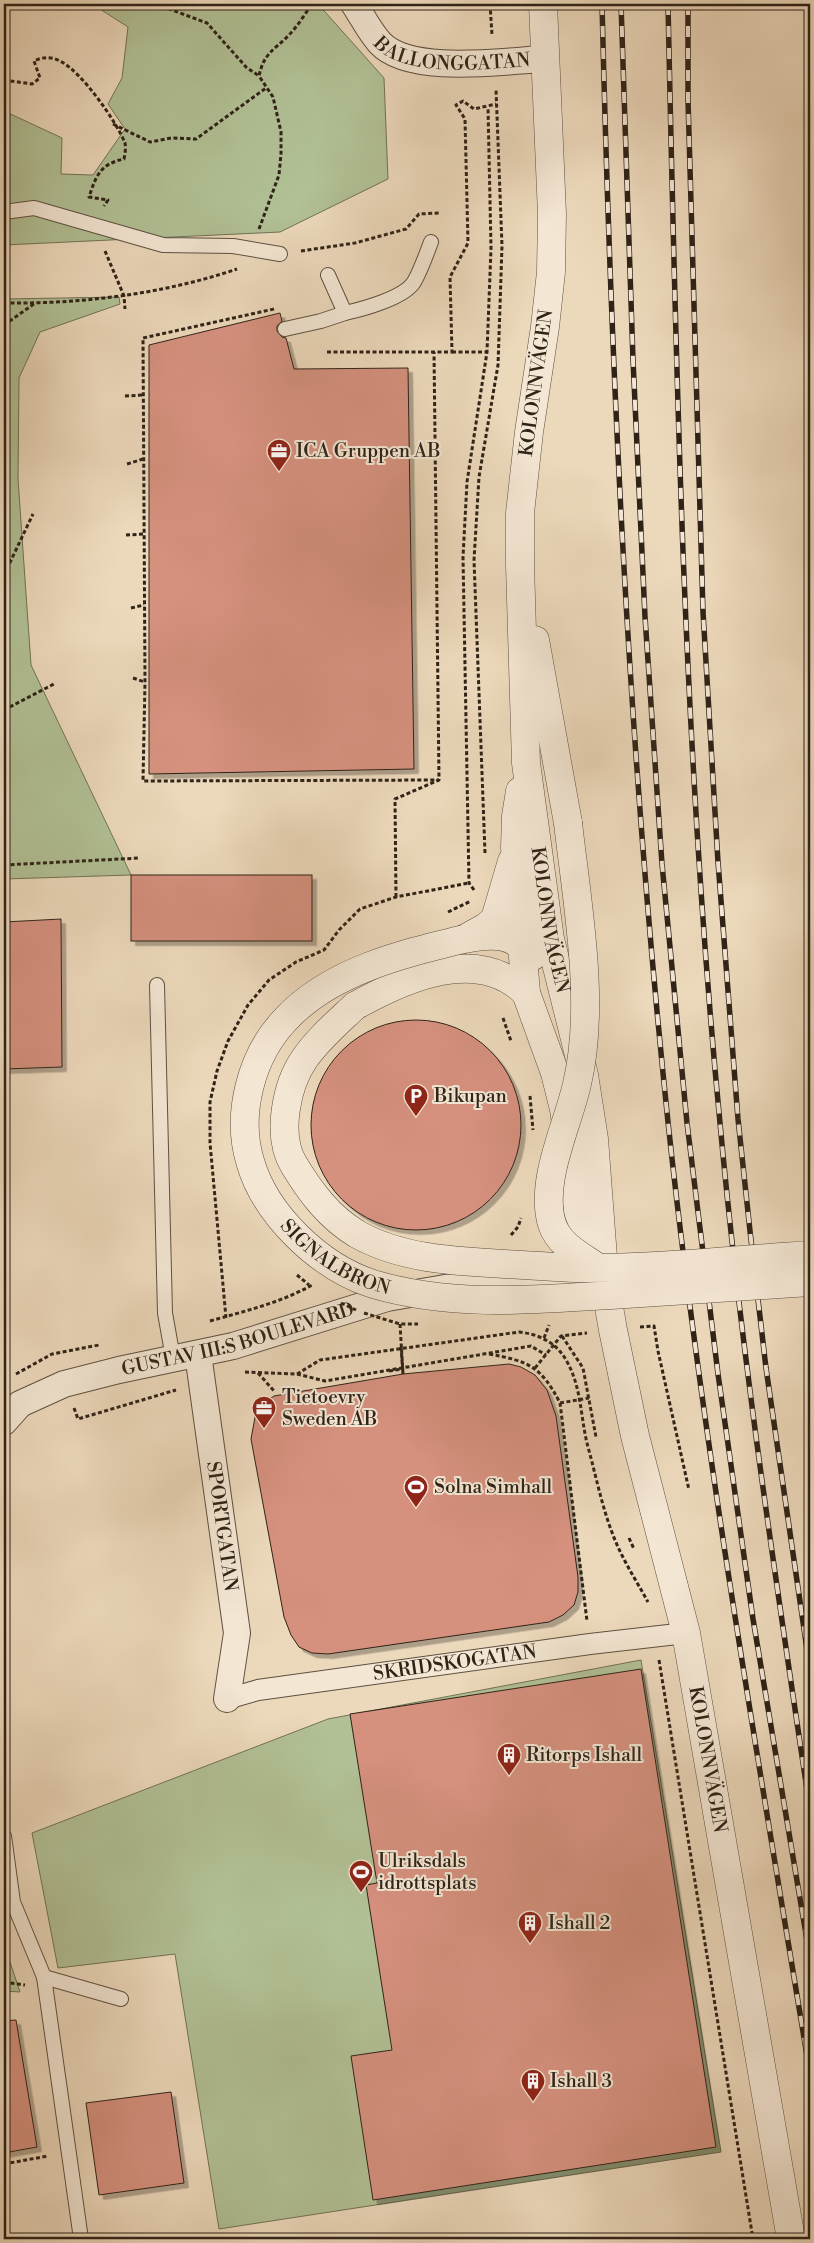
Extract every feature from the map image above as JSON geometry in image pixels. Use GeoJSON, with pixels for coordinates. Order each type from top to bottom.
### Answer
{"type":"FeatureCollection","features":[{"type":"Feature","properties":{"kind":"street","name":"BALLONGGATAN"},"geometry":{"type":"LineString","coordinates":[[354,4],[380,43],[406,58],[435,64],[544,59]]}},
{"type":"Feature","properties":{"kind":"street","name":"KOLONNVÄGEN"},"geometry":{"type":"LineString","coordinates":[[542,4],[552,214],[551,272],[523,479],[520,565],[526,763],[550,939],[584,1075],[594,1139],[601,1276]]}},
{"type":"Feature","properties":{"kind":"street"},"geometry":{"type":"LineString","coordinates":[[520,565],[548,705],[568,823],[584,960],[583,1046],[578,1082],[555,1160],[548,1199],[552,1224],[564,1244],[601,1276]]}},
{"type":"Feature","properties":{"kind":"street","name":"KOLONNVÄGEN"},"geometry":{"type":"LineString","coordinates":[[526,763],[516,816],[515,848],[522,891],[522,945],[526,993],[554,1073],[564,1109],[578,1211],[601,1276],[635,1436],[686,1633],[792,2239]]}},
{"type":"Feature","properties":{"kind":"street","name":"KOLONNVÄGEN"},"geometry":{"type":"LineString","coordinates":[[464,939],[486,927],[495,919],[506,886],[515,848]]}},
{"type":"Feature","properties":{"kind":"street","name":"KOLONNVÄGEN"},"geometry":{"type":"LineString","coordinates":[[464,939],[498,935],[522,945],[533,956],[540,970],[558,1021],[584,1075]]}},
{"type":"Feature","properties":{"kind":"street","name":"SIGNALBRON"},"geometry":{"type":"LineString","coordinates":[[464,939],[412,951],[369,966],[332,984],[305,1001],[285,1019],[273,1034],[261,1055],[247,1099],[244,1120],[249,1160],[256,1180],[267,1198],[296,1236],[336,1268],[372,1284],[450,1299],[532,1300],[810,1282]]}},
{"type":"Feature","properties":{"kind":"street","name":"KOLONNVÄGEN"},"geometry":{"type":"LineString","coordinates":[[355,1006],[384,990],[413,978],[441,971],[470,968],[492,971],[504,976],[516,983],[526,993]]}},
{"type":"Feature","properties":{"kind":"street","name":"SIGNALBRON"},"geometry":{"type":"LineString","coordinates":[[355,1006],[324,1034],[304,1059],[290,1090],[283,1127],[289,1158],[307,1186],[327,1212],[358,1234],[391,1249],[453,1261],[601,1276],[810,1255]]}},
{"type":"Feature","properties":{"kind":"street","name":"GUSTAV III:S BOULEVARD"},"geometry":{"type":"LineString","coordinates":[[4,1422],[20,1404],[64,1384],[283,1332],[358,1306],[417,1292],[474,1285],[601,1276]]}},
{"type":"Feature","properties":{"kind":"street","name":"SPORTGATAN"},"geometry":{"type":"LineString","coordinates":[[186,1356],[237,1633],[227,1699]]}},
{"type":"Feature","properties":{"kind":"street","name":"SKRIDSKOGATAN"},"geometry":{"type":"LineString","coordinates":[[227,1699],[258,1690],[590,1644],[686,1633]]}},
{"type":"Feature","properties":{"kind":"lane"},"geometry":{"type":"LineString","coordinates":[[4,212],[34,208],[163,245],[233,246],[280,254]]}},
{"type":"Feature","properties":{"kind":"lane"},"geometry":{"type":"LineString","coordinates":[[284,330],[369,308],[393,298],[413,284],[432,242]]}},
{"type":"Feature","properties":{"kind":"lane"},"geometry":{"type":"LineString","coordinates":[[328,275],[345,313]]}},
{"type":"Feature","properties":{"kind":"lane"},"geometry":{"type":"LineString","coordinates":[[157,985],[165,1313],[186,1356]]}},
{"type":"Feature","properties":{"kind":"lane"},"geometry":{"type":"LineString","coordinates":[[4,1836],[13,1902],[44,1977],[81,2239]]}},
{"type":"Feature","properties":{"kind":"lane"},"geometry":{"type":"LineString","coordinates":[[44,1977],[121,1999]]}},
{"type":"Feature","properties":{"kind":"path"},"geometry":{"type":"LineString","coordinates":[[156,4],[207,24],[246,67],[259,76],[273,98],[281,132],[279,175],[267,205],[264,219],[252,242],[280,254]]}},
{"type":"Feature","properties":{"kind":"path"},"geometry":{"type":"LineString","coordinates":[[259,76],[262,62],[269,52],[289,35],[312,4]]}},
{"type":"Feature","properties":{"kind":"path"},"geometry":{"type":"LineString","coordinates":[[490,4],[490,23]]}},
{"type":"Feature","properties":{"kind":"path"},"geometry":{"type":"LineString","coordinates":[[4,80],[32,84],[40,78],[34,61],[43,57],[60,61],[81,79],[109,113],[113,124],[126,145],[124,159],[111,162],[97,175],[89,197],[108,200],[97,217],[95,226],[124,296],[125,309]]}},
{"type":"Feature","properties":{"kind":"path"},"geometry":{"type":"LineString","coordinates":[[113,124],[150,142],[171,138],[196,139],[266,88]]}},
{"type":"Feature","properties":{"kind":"path"},"geometry":{"type":"LineString","coordinates":[[452,352],[450,277],[468,243],[465,119],[456,106],[463,101],[474,109],[496,104],[502,246],[498,365],[479,477],[474,560],[485,857]]}},
{"type":"Feature","properties":{"kind":"path"},"geometry":{"type":"LineString","coordinates":[[480,896],[469,883],[463,558],[467,482],[487,352],[491,248],[488,106]]}},
{"type":"Feature","properties":{"kind":"path"},"geometry":{"type":"LineString","coordinates":[[4,303],[35,303],[124,296],[218,275],[280,254],[355,244],[406,228],[419,214],[439,212]]}},
{"type":"Feature","properties":{"kind":"path"},"geometry":{"type":"LineString","coordinates":[[4,325],[35,303]]}},
{"type":"Feature","properties":{"kind":"path"},"geometry":{"type":"LineString","coordinates":[[276,309],[144,338],[145,682],[143,781],[439,780]]}},
{"type":"Feature","properties":{"kind":"path"},"geometry":{"type":"LineString","coordinates":[[327,352],[487,352]]}},
{"type":"Feature","properties":{"kind":"path"},"geometry":{"type":"LineString","coordinates":[[434,352],[439,780]]}},
{"type":"Feature","properties":{"kind":"path"},"geometry":{"type":"LineString","coordinates":[[125,396],[143,395]]}},
{"type":"Feature","properties":{"kind":"path"},"geometry":{"type":"LineString","coordinates":[[127,464],[143,459]]}},
{"type":"Feature","properties":{"kind":"path"},"geometry":{"type":"LineString","coordinates":[[4,575],[33,514]]}},
{"type":"Feature","properties":{"kind":"path"},"geometry":{"type":"LineString","coordinates":[[126,535],[144,534]]}},
{"type":"Feature","properties":{"kind":"path"},"geometry":{"type":"LineString","coordinates":[[131,608],[144,605]]}},
{"type":"Feature","properties":{"kind":"path"},"geometry":{"type":"LineString","coordinates":[[133,678],[145,682]]}},
{"type":"Feature","properties":{"kind":"path"},"geometry":{"type":"LineString","coordinates":[[4,710],[54,684]]}},
{"type":"Feature","properties":{"kind":"path"},"geometry":{"type":"LineString","coordinates":[[396,897],[395,799],[439,780]]}},
{"type":"Feature","properties":{"kind":"path"},"geometry":{"type":"LineString","coordinates":[[4,865],[140,858]]}},
{"type":"Feature","properties":{"kind":"path"},"geometry":{"type":"LineString","coordinates":[[502,1014],[514,1047]]}},
{"type":"Feature","properties":{"kind":"path"},"geometry":{"type":"LineString","coordinates":[[528,1090],[533,1133]]}},
{"type":"Feature","properties":{"kind":"path"},"geometry":{"type":"LineString","coordinates":[[508,1238],[518,1227],[523,1212]]}},
{"type":"Feature","properties":{"kind":"path"},"geometry":{"type":"LineString","coordinates":[[296,1274],[319,1290]]}},
{"type":"Feature","properties":{"kind":"path"},"geometry":{"type":"LineString","coordinates":[[201,1323],[256,1308],[298,1293],[317,1282]]}},
{"type":"Feature","properties":{"kind":"path"},"geometry":{"type":"LineString","coordinates":[[336,1300],[384,1320],[400,1324],[420,1324]]}},
{"type":"Feature","properties":{"kind":"path"},"geometry":{"type":"LineString","coordinates":[[547,1322],[556,1321]]}},
{"type":"Feature","properties":{"kind":"path"},"geometry":{"type":"LineString","coordinates":[[400,1324],[403,1368]]}},
{"type":"Feature","properties":{"kind":"path"},"geometry":{"type":"LineString","coordinates":[[654,1326],[689,1490]]}},
{"type":"Feature","properties":{"kind":"path"},"geometry":{"type":"LineString","coordinates":[[544,1338],[549,1327]]}},
{"type":"Feature","properties":{"kind":"path"},"geometry":{"type":"LineString","coordinates":[[546,1355],[532,1346],[325,1381],[297,1374],[320,1360],[401,1347],[519,1332],[535,1334],[544,1338],[564,1357],[574,1374],[587,1444],[607,1518],[613,1536],[648,1602],[656,1637],[753,2239]]}},
{"type":"Feature","properties":{"kind":"path"},"geometry":{"type":"LineString","coordinates":[[535,1368],[561,1336],[583,1368],[596,1437]]}},
{"type":"Feature","properties":{"kind":"path"},"geometry":{"type":"LineString","coordinates":[[401,1347],[404,1374]]}},
{"type":"Feature","properties":{"kind":"path"},"geometry":{"type":"LineString","coordinates":[[487,1353],[518,1359],[535,1368],[551,1385],[560,1403],[590,1644]]}},
{"type":"Feature","properties":{"kind":"path"},"geometry":{"type":"LineString","coordinates":[[389,1372],[403,1368]]}},
{"type":"Feature","properties":{"kind":"path"},"geometry":{"type":"LineString","coordinates":[[258,1373],[274,1391]]}},
{"type":"Feature","properties":{"kind":"path"},"geometry":{"type":"LineString","coordinates":[[560,1403],[589,1398]]}},
{"type":"Feature","properties":{"kind":"path"},"geometry":{"type":"LineString","coordinates":[[4,2164],[38,2159],[67,2149]]}},
{"type":"Feature","properties":{"kind":"green space"},"geometry":{"type":"Polygon","coordinates":[[[92,4],[318,4],[384,78],[388,179],[280,232],[4,245],[4,111],[62,138],[61,174],[93,175],[125,129],[108,104],[122,78],[128,27],[92,4]]]}},
{"type":"Feature","properties":{"kind":"green space"},"geometry":{"type":"Polygon","coordinates":[[[119,297],[120,304],[40,332],[19,378],[18,479],[31,665],[131,875],[4,879],[4,299],[119,297]]]}},
{"type":"Feature","properties":{"kind":"green space","name":"Ulriksdals idrottsplats"},"geometry":{"type":"Polygon","coordinates":[[[641,1660],[721,2152],[219,2229],[175,1954],[58,1968],[32,1833],[328,1719],[641,1660]]]}},
{"type":"Feature","properties":{"kind":"green space"},"geometry":{"type":"Polygon","coordinates":[[[4,1944],[20,1992],[4,1991],[4,1944]]]}},
{"type":"Feature","properties":{"kind":"building","name":"ICA Gruppen AB"},"geometry":{"type":"Polygon","coordinates":[[[280,313],[282,321],[277,326],[277,331],[282,337],[286,338],[294,369],[408,368],[414,769],[149,774],[149,345],[280,313]]]}},
{"type":"Feature","properties":{"kind":"building"},"geometry":{"type":"Polygon","coordinates":[[[131,875],[312,875],[312,941],[131,941],[131,875]]]}},
{"type":"Feature","properties":{"kind":"building"},"geometry":{"type":"Polygon","coordinates":[[[61,919],[62,1067],[4,1069],[4,922],[61,919]]]}},
{"type":"Feature","properties":{"kind":"building","name":"Bikupan"},"geometry":{"type":"Polygon","coordinates":[[[406,1020],[426,1020],[447,1024],[466,1032],[483,1044],[497,1058],[509,1075],[517,1094],[521,1125],[517,1156],[509,1175],[497,1192],[483,1206],[466,1218],[447,1226],[426,1230],[406,1230],[385,1226],[366,1218],[349,1206],[335,1192],[323,1175],[315,1156],[311,1135],[311,1115],[315,1094],[323,1075],[335,1058],[349,1044],[366,1032],[385,1024],[406,1020]]]}},
{"type":"Feature","properties":{"kind":"building","name":"Solna Simhall"},"geometry":{"type":"Polygon","coordinates":[[[509,1364],[521,1367],[535,1375],[547,1390],[556,1416],[578,1577],[578,1592],[574,1605],[563,1615],[549,1622],[328,1654],[312,1653],[299,1647],[291,1635],[284,1617],[251,1439],[256,1412],[274,1396],[403,1374],[509,1364]]]}},
{"type":"Feature","properties":{"kind":"building"},"geometry":{"type":"Polygon","coordinates":[[[641,1669],[716,2147],[373,2200],[351,2056],[392,2050],[366,1885],[377,1883],[350,1714],[641,1669]]]}},
{"type":"Feature","properties":{"kind":"building"},"geometry":{"type":"Polygon","coordinates":[[[16,2020],[37,2147],[4,2153],[4,2021],[16,2020]]]}},
{"type":"Feature","properties":{"kind":"building"},"geometry":{"type":"Polygon","coordinates":[[[171,2092],[184,2183],[99,2195],[86,2103],[171,2092]]]}},
{"type":"Feature","properties":{"kind":"railway"},"geometry":{"type":"LineString","coordinates":[[602,4],[617,424],[632,703],[642,843],[668,1122],[697,1361],[714,1480],[810,2074]]}},
{"type":"Feature","properties":{"kind":"railway"},"geometry":{"type":"LineString","coordinates":[[621,4],[633,360],[645,617],[662,864],[687,1123],[718,1374],[753,1619],[810,1958]]}},
{"type":"Feature","properties":{"kind":"railway"},"geometry":{"type":"LineString","coordinates":[[668,4],[678,424],[690,704],[708,983],[738,1295],[772,1553],[810,1810]]}},
{"type":"Feature","properties":{"kind":"railway"},"geometry":{"type":"LineString","coordinates":[[688,4],[688,100],[703,612],[718,862],[738,1119],[750,1231],[766,1368],[810,1670]]}},
{"type":"Feature","properties":{"kind":"place","name":"ICA Gruppen AB"},"geometry":{"type":"Point","coordinates":[279,472]}},
{"type":"Feature","properties":{"kind":"place","name":"Bikupan"},"geometry":{"type":"Point","coordinates":[416,1117]}},
{"type":"Feature","properties":{"kind":"place","name":"Tietoevry Sweden AB"},"geometry":{"type":"Point","coordinates":[264,1429]}},
{"type":"Feature","properties":{"kind":"place","name":"Solna Simhall"},"geometry":{"type":"Point","coordinates":[416,1508]}},
{"type":"Feature","properties":{"kind":"place","name":"Ritorps Ishall"},"geometry":{"type":"Point","coordinates":[509,1776]}},
{"type":"Feature","properties":{"kind":"place","name":"Ulriksdals idrottsplats"},"geometry":{"type":"Point","coordinates":[361,1893]}},
{"type":"Feature","properties":{"kind":"place","name":"Ishall 2"},"geometry":{"type":"Point","coordinates":[530,1944]}},
{"type":"Feature","properties":{"kind":"place","name":"Ishall 3"},"geometry":{"type":"Point","coordinates":[533,2102]}}]}
